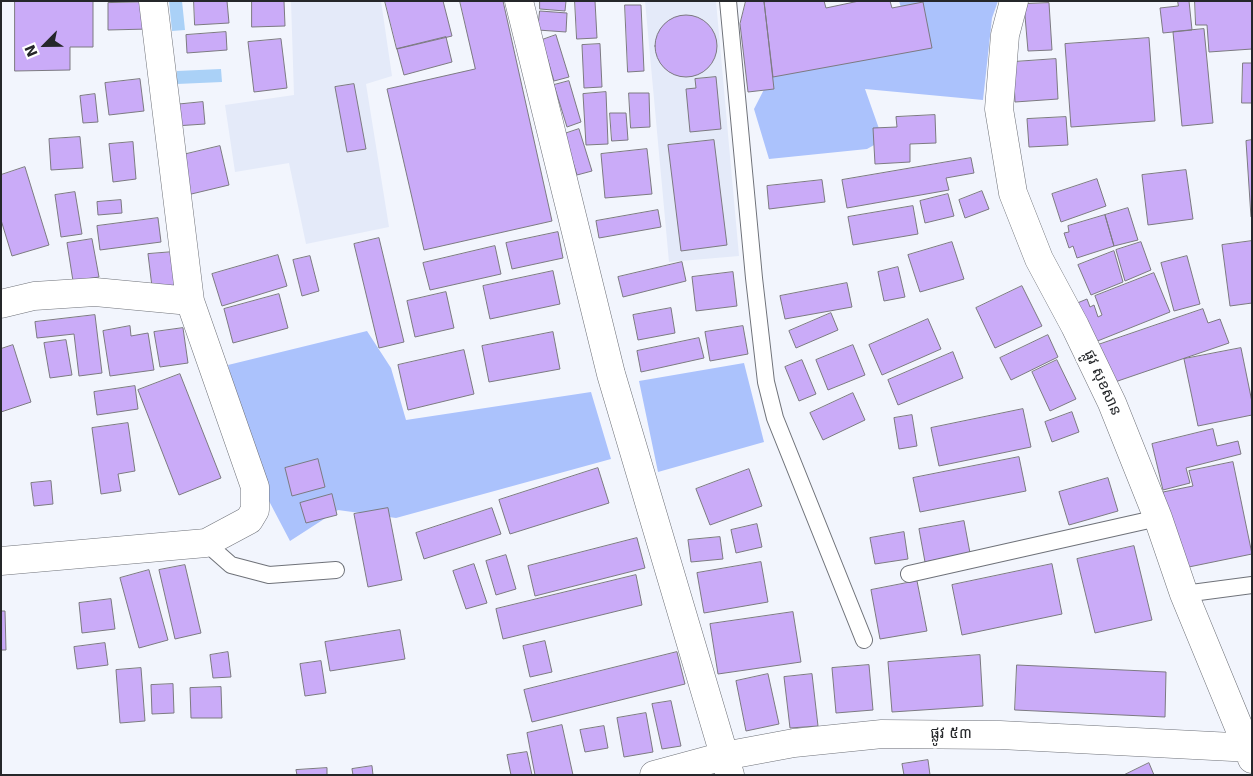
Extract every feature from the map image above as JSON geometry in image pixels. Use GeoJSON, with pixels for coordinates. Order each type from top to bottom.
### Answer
{"type":"FeatureCollection","features":[{"type":"Feature","properties":{"kind":"street"},"geometry":{"type":"LineString","coordinates":[[1,561],[206,543],[249,520],[256,510],[255,487],[190,301],[153,1]]}},
{"type":"Feature","properties":{"kind":"street"},"geometry":{"type":"LineString","coordinates":[[519,1],[610,374],[727,766]]}},
{"type":"Feature","properties":{"kind":"street","name":"ផ្លូវ សុខសាន"},"geometry":{"type":"LineString","coordinates":[[1014,1],[1005,35],[999,109],[1013,193],[1039,260],[1075,326],[1112,403],[1158,518],[1184,594],[1250,752]]}},
{"type":"Feature","properties":{"kind":"street"},"geometry":{"type":"LineString","coordinates":[[1,304],[34,296],[95,292],[190,301]]}},
{"type":"Feature","properties":{"kind":"street","name":"ផ្លូវ ៥៣"},"geometry":{"type":"LineString","coordinates":[[654,775],[727,766],[794,743],[882,734],[1000,735],[1250,752]]}},
{"type":"Feature","properties":{"kind":"lane"},"geometry":{"type":"LineString","coordinates":[[728,1],[754,278],[766,382],[775,418],[864,640]]}},
{"type":"Feature","properties":{"kind":"lane"},"geometry":{"type":"LineString","coordinates":[[908,574],[1158,518]]}},
{"type":"Feature","properties":{"kind":"lane"},"geometry":{"type":"LineString","coordinates":[[206,543],[231,565],[269,575],[336,570]]}},
{"type":"Feature","properties":{"kind":"lane"},"geometry":{"type":"LineString","coordinates":[[1184,594],[1252,585]]}},
{"type":"Feature","properties":{"kind":"shaded area"},"geometry":{"type":"Polygon","coordinates":[[[169,1],[182,1],[185,30],[172,31],[169,1]]]}},
{"type":"Feature","properties":{"kind":"shaded area"},"geometry":{"type":"Polygon","coordinates":[[[291,1],[381,1],[392,76],[366,84],[389,227],[306,244],[289,163],[235,172],[225,105],[294,95],[291,1]]]}},
{"type":"Feature","properties":{"kind":"shaded area"},"geometry":{"type":"Polygon","coordinates":[[[645,1],[716,1],[739,256],[669,262],[645,1]]]}},
{"type":"Feature","properties":{"kind":"shaded area"},"geometry":{"type":"Polygon","coordinates":[[[899,1],[998,1],[992,18],[983,100],[865,89],[883,140],[867,149],[769,159],[754,109],[776,66],[910,37],[899,1]]]}},
{"type":"Feature","properties":{"kind":"shaded area"},"geometry":{"type":"Polygon","coordinates":[[[221,69],[222,82],[177,84],[177,71],[221,69]]]}},
{"type":"Feature","properties":{"kind":"shaded area"},"geometry":{"type":"Polygon","coordinates":[[[367,331],[391,368],[406,420],[591,392],[611,459],[396,518],[338,510],[290,541],[259,482],[228,365],[367,331]]]}},
{"type":"Feature","properties":{"kind":"shaded area"},"geometry":{"type":"Polygon","coordinates":[[[744,363],[764,442],[658,472],[639,381],[744,363]]]}},
{"type":"Feature","properties":{"kind":"building"},"geometry":{"type":"Polygon","coordinates":[[[15,1],[93,1],[93,47],[70,47],[70,70],[15,71],[15,1]]]}},
{"type":"Feature","properties":{"kind":"building"},"geometry":{"type":"Polygon","coordinates":[[[194,1],[227,1],[229,23],[195,25],[194,1]]]}},
{"type":"Feature","properties":{"kind":"building"},"geometry":{"type":"Polygon","coordinates":[[[252,1],[284,1],[285,26],[252,27],[252,1]]]}},
{"type":"Feature","properties":{"kind":"building"},"geometry":{"type":"Polygon","coordinates":[[[385,1],[443,1],[452,36],[397,49],[385,1]]]}},
{"type":"Feature","properties":{"kind":"building"},"geometry":{"type":"Polygon","coordinates":[[[460,1],[503,1],[552,221],[424,250],[387,89],[475,69],[460,1]]]}},
{"type":"Feature","properties":{"kind":"building"},"geometry":{"type":"Polygon","coordinates":[[[540,1],[566,1],[565,11],[540,9],[540,1]]]}},
{"type":"Feature","properties":{"kind":"building"},"geometry":{"type":"Polygon","coordinates":[[[575,1],[595,1],[597,38],[577,39],[575,1]]]}},
{"type":"Feature","properties":{"kind":"building"},"geometry":{"type":"Polygon","coordinates":[[[746,1],[764,1],[774,89],[748,92],[740,24],[746,1]]]}},
{"type":"Feature","properties":{"kind":"building"},"geometry":{"type":"Polygon","coordinates":[[[824,1],[826,8],[859,1],[890,1],[892,8],[923,2],[932,48],[773,77],[764,2],[824,1]]]}},
{"type":"Feature","properties":{"kind":"building"},"geometry":{"type":"Polygon","coordinates":[[[1178,1],[1189,1],[1192,30],[1163,33],[1160,8],[1178,6],[1178,1]]]}},
{"type":"Feature","properties":{"kind":"building"},"geometry":{"type":"Polygon","coordinates":[[[1195,1],[1252,1],[1252,49],[1209,52],[1207,25],[1196,25],[1195,1]]]}},
{"type":"Feature","properties":{"kind":"building"},"geometry":{"type":"Polygon","coordinates":[[[149,2],[149,29],[108,30],[108,3],[149,2]]]}},
{"type":"Feature","properties":{"kind":"building"},"geometry":{"type":"Polygon","coordinates":[[[1049,3],[1052,50],[1028,51],[1024,4],[1049,3]]]}},
{"type":"Feature","properties":{"kind":"building"},"geometry":{"type":"Polygon","coordinates":[[[625,5],[641,5],[644,71],[628,72],[625,5]]]}},
{"type":"Feature","properties":{"kind":"building"},"geometry":{"type":"Polygon","coordinates":[[[540,11],[567,13],[566,32],[538,30],[540,11]]]}},
{"type":"Feature","properties":{"kind":"building"},"geometry":{"type":"Polygon","coordinates":[[[686,15],[698,18],[708,24],[714,34],[717,46],[714,58],[708,68],[698,74],[686,77],[674,74],[664,68],[658,58],[655,46],[658,34],[664,24],[674,18],[686,15]]]}},
{"type":"Feature","properties":{"kind":"building"},"geometry":{"type":"Polygon","coordinates":[[[1204,29],[1213,123],[1182,126],[1173,32],[1204,29]]]}},
{"type":"Feature","properties":{"kind":"building"},"geometry":{"type":"Polygon","coordinates":[[[226,32],[227,50],[187,53],[186,35],[226,32]]]}},
{"type":"Feature","properties":{"kind":"building"},"geometry":{"type":"Polygon","coordinates":[[[556,35],[569,77],[554,81],[542,40],[556,35]]]}},
{"type":"Feature","properties":{"kind":"building"},"geometry":{"type":"Polygon","coordinates":[[[446,37],[452,62],[404,75],[397,49],[446,37]]]}},
{"type":"Feature","properties":{"kind":"building"},"geometry":{"type":"Polygon","coordinates":[[[1149,38],[1155,121],[1071,127],[1065,44],[1149,38]]]}},
{"type":"Feature","properties":{"kind":"building"},"geometry":{"type":"Polygon","coordinates":[[[281,39],[287,88],[254,92],[248,42],[281,39]]]}},
{"type":"Feature","properties":{"kind":"building"},"geometry":{"type":"Polygon","coordinates":[[[600,44],[602,87],[584,88],[582,45],[600,44]]]}},
{"type":"Feature","properties":{"kind":"building"},"geometry":{"type":"Polygon","coordinates":[[[1056,59],[1058,99],[1015,102],[1013,62],[1056,59]]]}},
{"type":"Feature","properties":{"kind":"building"},"geometry":{"type":"Polygon","coordinates":[[[1243,63],[1252,63],[1252,103],[1242,103],[1243,63]]]}},
{"type":"Feature","properties":{"kind":"building"},"geometry":{"type":"Polygon","coordinates":[[[716,77],[721,129],[690,132],[686,89],[696,88],[695,79],[716,77]]]}},
{"type":"Feature","properties":{"kind":"building"},"geometry":{"type":"Polygon","coordinates":[[[140,79],[144,111],[109,115],[105,83],[140,79]]]}},
{"type":"Feature","properties":{"kind":"building"},"geometry":{"type":"Polygon","coordinates":[[[569,81],[581,122],[567,127],[554,85],[569,81]]]}},
{"type":"Feature","properties":{"kind":"building"},"geometry":{"type":"Polygon","coordinates":[[[354,84],[366,149],[347,152],[335,87],[354,84]]]}},
{"type":"Feature","properties":{"kind":"building"},"geometry":{"type":"Polygon","coordinates":[[[606,92],[608,144],[586,145],[583,94],[606,92]]]}},
{"type":"Feature","properties":{"kind":"building"},"geometry":{"type":"Polygon","coordinates":[[[629,93],[649,93],[650,127],[631,128],[629,93]]]}},
{"type":"Feature","properties":{"kind":"building"},"geometry":{"type":"Polygon","coordinates":[[[95,94],[98,122],[83,123],[80,96],[95,94]]]}},
{"type":"Feature","properties":{"kind":"building"},"geometry":{"type":"Polygon","coordinates":[[[203,102],[205,124],[175,126],[173,105],[203,102]]]}},
{"type":"Feature","properties":{"kind":"building"},"geometry":{"type":"Polygon","coordinates":[[[610,113],[626,113],[628,140],[612,141],[610,113]]]}},
{"type":"Feature","properties":{"kind":"building"},"geometry":{"type":"Polygon","coordinates":[[[935,115],[936,143],[910,144],[910,162],[875,164],[873,128],[897,127],[896,117],[935,115]]]}},
{"type":"Feature","properties":{"kind":"building"},"geometry":{"type":"Polygon","coordinates":[[[1066,117],[1068,145],[1029,147],[1027,119],[1066,117]]]}},
{"type":"Feature","properties":{"kind":"building"},"geometry":{"type":"Polygon","coordinates":[[[579,129],[592,171],[577,175],[564,134],[579,129]]]}},
{"type":"Feature","properties":{"kind":"building"},"geometry":{"type":"Polygon","coordinates":[[[80,137],[83,168],[51,170],[49,139],[80,137]]]}},
{"type":"Feature","properties":{"kind":"building"},"geometry":{"type":"Polygon","coordinates":[[[714,140],[727,245],[681,251],[668,145],[714,140]]]}},
{"type":"Feature","properties":{"kind":"building"},"geometry":{"type":"Polygon","coordinates":[[[1252,140],[1252,217],[1251,217],[1246,141],[1252,140]]]}},
{"type":"Feature","properties":{"kind":"building"},"geometry":{"type":"Polygon","coordinates":[[[133,142],[136,179],[113,182],[109,144],[133,142]]]}},
{"type":"Feature","properties":{"kind":"building"},"geometry":{"type":"Polygon","coordinates":[[[220,146],[229,185],[183,196],[174,157],[220,146]]]}},
{"type":"Feature","properties":{"kind":"building"},"geometry":{"type":"Polygon","coordinates":[[[647,149],[652,194],[605,198],[601,154],[647,149]]]}},
{"type":"Feature","properties":{"kind":"building"},"geometry":{"type":"Polygon","coordinates":[[[971,158],[974,173],[946,178],[949,190],[847,208],[842,180],[971,158]]]}},
{"type":"Feature","properties":{"kind":"building"},"geometry":{"type":"Polygon","coordinates":[[[25,167],[49,245],[12,256],[1,220],[1,175],[25,167]]]}},
{"type":"Feature","properties":{"kind":"building"},"geometry":{"type":"Polygon","coordinates":[[[1186,170],[1193,219],[1148,225],[1142,175],[1186,170]]]}},
{"type":"Feature","properties":{"kind":"building"},"geometry":{"type":"Polygon","coordinates":[[[1097,179],[1106,206],[1061,222],[1052,194],[1097,179]]]}},
{"type":"Feature","properties":{"kind":"building"},"geometry":{"type":"Polygon","coordinates":[[[822,180],[825,202],[769,209],[767,186],[822,180]]]}},
{"type":"Feature","properties":{"kind":"building"},"geometry":{"type":"Polygon","coordinates":[[[982,191],[989,209],[965,218],[959,200],[982,191]]]}},
{"type":"Feature","properties":{"kind":"building"},"geometry":{"type":"Polygon","coordinates":[[[75,192],[82,234],[61,237],[55,195],[75,192]]]}},
{"type":"Feature","properties":{"kind":"building"},"geometry":{"type":"Polygon","coordinates":[[[948,194],[954,216],[925,223],[920,201],[948,194]]]}},
{"type":"Feature","properties":{"kind":"building"},"geometry":{"type":"Polygon","coordinates":[[[121,200],[122,213],[98,215],[97,202],[121,200]]]}},
{"type":"Feature","properties":{"kind":"building"},"geometry":{"type":"Polygon","coordinates":[[[913,206],[918,234],[853,245],[848,217],[913,206]]]}},
{"type":"Feature","properties":{"kind":"building"},"geometry":{"type":"Polygon","coordinates":[[[1128,208],[1138,240],[1114,246],[1105,215],[1128,208]]]}},
{"type":"Feature","properties":{"kind":"building"},"geometry":{"type":"Polygon","coordinates":[[[658,210],[661,227],[599,238],[596,221],[658,210]]]}},
{"type":"Feature","properties":{"kind":"building"},"geometry":{"type":"Polygon","coordinates":[[[1105,215],[1114,246],[1077,258],[1073,246],[1069,248],[1064,233],[1069,232],[1068,226],[1105,215]]]}},
{"type":"Feature","properties":{"kind":"building"},"geometry":{"type":"Polygon","coordinates":[[[158,218],[161,242],[100,250],[97,226],[158,218]]]}},
{"type":"Feature","properties":{"kind":"building"},"geometry":{"type":"Polygon","coordinates":[[[558,232],[563,258],[512,269],[506,243],[558,232]]]}},
{"type":"Feature","properties":{"kind":"building"},"geometry":{"type":"Polygon","coordinates":[[[379,238],[404,342],[379,348],[354,244],[379,238]]]}},
{"type":"Feature","properties":{"kind":"building"},"geometry":{"type":"Polygon","coordinates":[[[92,239],[99,277],[73,281],[67,243],[92,239]]]}},
{"type":"Feature","properties":{"kind":"building"},"geometry":{"type":"Polygon","coordinates":[[[1252,241],[1252,303],[1230,306],[1222,245],[1252,241]]]}},
{"type":"Feature","properties":{"kind":"building"},"geometry":{"type":"Polygon","coordinates":[[[952,242],[964,279],[920,292],[908,255],[952,242]]]}},
{"type":"Feature","properties":{"kind":"building"},"geometry":{"type":"Polygon","coordinates":[[[1141,242],[1151,270],[1125,281],[1116,250],[1141,242]]]}},
{"type":"Feature","properties":{"kind":"building"},"geometry":{"type":"Polygon","coordinates":[[[495,246],[501,274],[430,290],[423,263],[495,246]]]}},
{"type":"Feature","properties":{"kind":"building"},"geometry":{"type":"Polygon","coordinates":[[[1114,251],[1123,282],[1091,295],[1078,265],[1114,251]]]}},
{"type":"Feature","properties":{"kind":"building"},"geometry":{"type":"Polygon","coordinates":[[[173,252],[178,292],[153,295],[148,254],[173,252]]]}},
{"type":"Feature","properties":{"kind":"building"},"geometry":{"type":"Polygon","coordinates":[[[278,255],[287,286],[222,306],[212,274],[278,255]]]}},
{"type":"Feature","properties":{"kind":"building"},"geometry":{"type":"Polygon","coordinates":[[[310,256],[319,291],[302,296],[293,260],[310,256]]]}},
{"type":"Feature","properties":{"kind":"building"},"geometry":{"type":"Polygon","coordinates":[[[1187,256],[1200,304],[1174,311],[1161,263],[1187,256]]]}},
{"type":"Feature","properties":{"kind":"building"},"geometry":{"type":"Polygon","coordinates":[[[682,262],[686,281],[623,297],[618,277],[682,262]]]}},
{"type":"Feature","properties":{"kind":"building"},"geometry":{"type":"Polygon","coordinates":[[[898,267],[905,297],[884,301],[878,272],[898,267]]]}},
{"type":"Feature","properties":{"kind":"building"},"geometry":{"type":"Polygon","coordinates":[[[553,271],[560,304],[490,319],[483,286],[553,271]]]}},
{"type":"Feature","properties":{"kind":"building"},"geometry":{"type":"Polygon","coordinates":[[[733,272],[737,306],[696,311],[692,277],[733,272]]]}},
{"type":"Feature","properties":{"kind":"building"},"geometry":{"type":"Polygon","coordinates":[[[1154,273],[1170,312],[1085,346],[1070,306],[1087,299],[1090,307],[1094,305],[1098,317],[1102,315],[1095,296],[1154,273]]]}},
{"type":"Feature","properties":{"kind":"building"},"geometry":{"type":"Polygon","coordinates":[[[847,283],[852,307],[785,319],[780,296],[847,283]]]}},
{"type":"Feature","properties":{"kind":"building"},"geometry":{"type":"Polygon","coordinates":[[[1022,286],[1042,326],[995,348],[976,308],[1022,286]]]}},
{"type":"Feature","properties":{"kind":"building"},"geometry":{"type":"Polygon","coordinates":[[[446,292],[454,328],[415,337],[407,301],[446,292]]]}},
{"type":"Feature","properties":{"kind":"building"},"geometry":{"type":"Polygon","coordinates":[[[279,294],[288,328],[233,343],[224,309],[279,294]]]}},
{"type":"Feature","properties":{"kind":"building"},"geometry":{"type":"Polygon","coordinates":[[[671,308],[675,333],[638,340],[633,315],[671,308]]]}},
{"type":"Feature","properties":{"kind":"building"},"geometry":{"type":"Polygon","coordinates":[[[1203,309],[1208,323],[1220,319],[1229,343],[1109,384],[1095,346],[1203,309]]]}},
{"type":"Feature","properties":{"kind":"building"},"geometry":{"type":"Polygon","coordinates":[[[831,313],[838,330],[796,348],[789,331],[831,313]]]}},
{"type":"Feature","properties":{"kind":"building"},"geometry":{"type":"Polygon","coordinates":[[[95,315],[102,373],[79,376],[74,334],[37,338],[35,322],[95,315]]]}},
{"type":"Feature","properties":{"kind":"building"},"geometry":{"type":"Polygon","coordinates":[[[928,319],[941,349],[882,375],[869,345],[928,319]]]}},
{"type":"Feature","properties":{"kind":"building"},"geometry":{"type":"Polygon","coordinates":[[[130,326],[131,336],[148,333],[154,370],[110,376],[103,331],[130,326]]]}},
{"type":"Feature","properties":{"kind":"building"},"geometry":{"type":"Polygon","coordinates":[[[743,326],[748,354],[710,361],[705,332],[743,326]]]}},
{"type":"Feature","properties":{"kind":"building"},"geometry":{"type":"Polygon","coordinates":[[[183,328],[188,363],[160,367],[154,332],[183,328]]]}},
{"type":"Feature","properties":{"kind":"building"},"geometry":{"type":"Polygon","coordinates":[[[553,332],[560,369],[489,382],[482,346],[553,332]]]}},
{"type":"Feature","properties":{"kind":"building"},"geometry":{"type":"Polygon","coordinates":[[[1048,335],[1058,357],[1011,380],[1000,358],[1048,335]]]}},
{"type":"Feature","properties":{"kind":"building"},"geometry":{"type":"Polygon","coordinates":[[[699,338],[704,358],[641,372],[637,351],[699,338]]]}},
{"type":"Feature","properties":{"kind":"building"},"geometry":{"type":"Polygon","coordinates":[[[66,340],[72,375],[50,378],[44,343],[66,340]]]}},
{"type":"Feature","properties":{"kind":"building"},"geometry":{"type":"Polygon","coordinates":[[[13,345],[31,402],[1,412],[1,349],[13,345]]]}},
{"type":"Feature","properties":{"kind":"building"},"geometry":{"type":"Polygon","coordinates":[[[853,345],[865,375],[828,390],[816,360],[853,345]]]}},
{"type":"Feature","properties":{"kind":"building"},"geometry":{"type":"Polygon","coordinates":[[[1241,348],[1252,402],[1252,415],[1198,426],[1184,359],[1241,348]]]}},
{"type":"Feature","properties":{"kind":"building"},"geometry":{"type":"Polygon","coordinates":[[[464,350],[474,394],[408,410],[398,365],[464,350]]]}},
{"type":"Feature","properties":{"kind":"building"},"geometry":{"type":"Polygon","coordinates":[[[953,352],[963,378],[898,405],[888,380],[953,352]]]}},
{"type":"Feature","properties":{"kind":"building"},"geometry":{"type":"Polygon","coordinates":[[[802,360],[816,394],[799,401],[785,367],[802,360]]]}},
{"type":"Feature","properties":{"kind":"building"},"geometry":{"type":"Polygon","coordinates":[[[1057,360],[1076,399],[1050,411],[1032,372],[1057,360]]]}},
{"type":"Feature","properties":{"kind":"building"},"geometry":{"type":"Polygon","coordinates":[[[180,374],[221,478],[179,495],[138,390],[180,374]]]}},
{"type":"Feature","properties":{"kind":"building"},"geometry":{"type":"Polygon","coordinates":[[[135,386],[138,409],[97,415],[94,392],[135,386]]]}},
{"type":"Feature","properties":{"kind":"building"},"geometry":{"type":"Polygon","coordinates":[[[853,393],[865,420],[823,440],[810,413],[853,393]]]}},
{"type":"Feature","properties":{"kind":"building"},"geometry":{"type":"Polygon","coordinates":[[[1023,409],[1031,447],[939,466],[931,428],[1023,409]]]}},
{"type":"Feature","properties":{"kind":"building"},"geometry":{"type":"Polygon","coordinates":[[[1072,412],[1079,432],[1052,442],[1045,422],[1072,412]]]}},
{"type":"Feature","properties":{"kind":"building"},"geometry":{"type":"Polygon","coordinates":[[[912,415],[917,446],[899,449],[894,418],[912,415]]]}},
{"type":"Feature","properties":{"kind":"building"},"geometry":{"type":"Polygon","coordinates":[[[128,423],[135,471],[118,474],[121,491],[101,494],[92,428],[128,423]]]}},
{"type":"Feature","properties":{"kind":"building"},"geometry":{"type":"Polygon","coordinates":[[[1213,429],[1217,446],[1238,441],[1241,454],[1186,468],[1190,483],[1163,490],[1152,444],[1213,429]]]}},
{"type":"Feature","properties":{"kind":"building"},"geometry":{"type":"Polygon","coordinates":[[[1019,457],[1026,491],[920,512],[913,478],[1019,457]]]}},
{"type":"Feature","properties":{"kind":"building"},"geometry":{"type":"Polygon","coordinates":[[[318,459],[325,487],[292,496],[285,468],[318,459]]]}},
{"type":"Feature","properties":{"kind":"building"},"geometry":{"type":"Polygon","coordinates":[[[1233,462],[1252,554],[1179,569],[1163,492],[1193,486],[1189,471],[1233,462]]]}},
{"type":"Feature","properties":{"kind":"building"},"geometry":{"type":"Polygon","coordinates":[[[598,468],[609,503],[510,534],[499,500],[598,468]]]}},
{"type":"Feature","properties":{"kind":"building"},"geometry":{"type":"Polygon","coordinates":[[[749,469],[762,506],[710,525],[696,489],[749,469]]]}},
{"type":"Feature","properties":{"kind":"building"},"geometry":{"type":"Polygon","coordinates":[[[1108,478],[1118,511],[1069,525],[1059,492],[1108,478]]]}},
{"type":"Feature","properties":{"kind":"building"},"geometry":{"type":"Polygon","coordinates":[[[51,481],[53,504],[34,506],[31,483],[51,481]]]}},
{"type":"Feature","properties":{"kind":"building"},"geometry":{"type":"Polygon","coordinates":[[[332,494],[337,515],[306,523],[300,503],[332,494]]]}},
{"type":"Feature","properties":{"kind":"building"},"geometry":{"type":"Polygon","coordinates":[[[388,508],[402,580],[368,587],[354,514],[388,508]]]}},
{"type":"Feature","properties":{"kind":"building"},"geometry":{"type":"Polygon","coordinates":[[[492,508],[501,534],[424,559],[416,533],[492,508]]]}},
{"type":"Feature","properties":{"kind":"building"},"geometry":{"type":"Polygon","coordinates":[[[964,521],[970,553],[925,562],[919,529],[964,521]]]}},
{"type":"Feature","properties":{"kind":"building"},"geometry":{"type":"Polygon","coordinates":[[[757,524],[762,547],[736,553],[731,530],[757,524]]]}},
{"type":"Feature","properties":{"kind":"building"},"geometry":{"type":"Polygon","coordinates":[[[904,532],[908,559],[875,564],[870,538],[904,532]]]}},
{"type":"Feature","properties":{"kind":"building"},"geometry":{"type":"Polygon","coordinates":[[[720,537],[723,559],[691,562],[688,540],[720,537]]]}},
{"type":"Feature","properties":{"kind":"building"},"geometry":{"type":"Polygon","coordinates":[[[637,538],[645,568],[535,596],[528,566],[637,538]]]}},
{"type":"Feature","properties":{"kind":"building"},"geometry":{"type":"Polygon","coordinates":[[[1134,546],[1152,620],[1095,633],[1077,559],[1134,546]]]}},
{"type":"Feature","properties":{"kind":"building"},"geometry":{"type":"Polygon","coordinates":[[[506,555],[516,589],[496,595],[486,561],[506,555]]]}},
{"type":"Feature","properties":{"kind":"building"},"geometry":{"type":"Polygon","coordinates":[[[761,562],[768,602],[704,613],[697,573],[761,562]]]}},
{"type":"Feature","properties":{"kind":"building"},"geometry":{"type":"Polygon","coordinates":[[[474,564],[487,603],[466,609],[453,571],[474,564]]]}},
{"type":"Feature","properties":{"kind":"building"},"geometry":{"type":"Polygon","coordinates":[[[1052,564],[1062,614],[962,635],[952,585],[1052,564]]]}},
{"type":"Feature","properties":{"kind":"building"},"geometry":{"type":"Polygon","coordinates":[[[185,565],[201,633],[175,639],[159,570],[185,565]]]}},
{"type":"Feature","properties":{"kind":"building"},"geometry":{"type":"Polygon","coordinates":[[[149,570],[168,640],[139,648],[120,578],[149,570]]]}},
{"type":"Feature","properties":{"kind":"building"},"geometry":{"type":"Polygon","coordinates":[[[636,575],[642,605],[503,639],[496,609],[636,575]]]}},
{"type":"Feature","properties":{"kind":"building"},"geometry":{"type":"Polygon","coordinates":[[[917,581],[927,631],[880,639],[871,590],[917,581]]]}},
{"type":"Feature","properties":{"kind":"building"},"geometry":{"type":"Polygon","coordinates":[[[111,599],[115,629],[82,633],[79,603],[111,599]]]}},
{"type":"Feature","properties":{"kind":"building"},"geometry":{"type":"Polygon","coordinates":[[[1,611],[5,611],[6,650],[1,650],[1,611]]]}},
{"type":"Feature","properties":{"kind":"building"},"geometry":{"type":"Polygon","coordinates":[[[793,612],[801,662],[718,674],[710,624],[793,612]]]}},
{"type":"Feature","properties":{"kind":"building"},"geometry":{"type":"Polygon","coordinates":[[[400,630],[405,659],[330,671],[325,642],[400,630]]]}},
{"type":"Feature","properties":{"kind":"building"},"geometry":{"type":"Polygon","coordinates":[[[545,641],[552,672],[530,677],[523,646],[545,641]]]}},
{"type":"Feature","properties":{"kind":"building"},"geometry":{"type":"Polygon","coordinates":[[[105,643],[108,665],[77,669],[74,647],[105,643]]]}},
{"type":"Feature","properties":{"kind":"building"},"geometry":{"type":"Polygon","coordinates":[[[228,652],[231,677],[213,678],[210,655],[228,652]]]}},
{"type":"Feature","properties":{"kind":"building"},"geometry":{"type":"Polygon","coordinates":[[[677,652],[685,684],[532,722],[524,690],[677,652]]]}},
{"type":"Feature","properties":{"kind":"building"},"geometry":{"type":"Polygon","coordinates":[[[980,655],[983,706],[892,712],[888,662],[980,655]]]}},
{"type":"Feature","properties":{"kind":"building"},"geometry":{"type":"Polygon","coordinates":[[[321,661],[326,693],[305,696],[300,664],[321,661]]]}},
{"type":"Feature","properties":{"kind":"building"},"geometry":{"type":"Polygon","coordinates":[[[869,665],[873,710],[836,713],[832,668],[869,665]]]}},
{"type":"Feature","properties":{"kind":"building"},"geometry":{"type":"Polygon","coordinates":[[[1017,665],[1166,672],[1165,717],[1015,710],[1017,665]]]}},
{"type":"Feature","properties":{"kind":"building"},"geometry":{"type":"Polygon","coordinates":[[[141,668],[145,721],[120,723],[116,670],[141,668]]]}},
{"type":"Feature","properties":{"kind":"building"},"geometry":{"type":"Polygon","coordinates":[[[768,674],[779,724],[746,731],[736,681],[768,674]]]}},
{"type":"Feature","properties":{"kind":"building"},"geometry":{"type":"Polygon","coordinates":[[[812,674],[818,726],[790,728],[784,677],[812,674]]]}},
{"type":"Feature","properties":{"kind":"building"},"geometry":{"type":"Polygon","coordinates":[[[173,684],[174,713],[152,714],[151,685],[173,684]]]}},
{"type":"Feature","properties":{"kind":"building"},"geometry":{"type":"Polygon","coordinates":[[[221,687],[222,718],[191,718],[190,688],[221,687]]]}},
{"type":"Feature","properties":{"kind":"building"},"geometry":{"type":"Polygon","coordinates":[[[671,701],[681,746],[662,749],[652,704],[671,701]]]}},
{"type":"Feature","properties":{"kind":"building"},"geometry":{"type":"Polygon","coordinates":[[[646,713],[653,752],[624,757],[617,718],[646,713]]]}},
{"type":"Feature","properties":{"kind":"building"},"geometry":{"type":"Polygon","coordinates":[[[562,725],[573,775],[535,775],[527,733],[562,725]]]}},
{"type":"Feature","properties":{"kind":"building"},"geometry":{"type":"Polygon","coordinates":[[[604,726],[608,748],[585,752],[580,730],[604,726]]]}},
{"type":"Feature","properties":{"kind":"building"},"geometry":{"type":"Polygon","coordinates":[[[527,752],[532,775],[511,775],[507,755],[527,752]]]}},
{"type":"Feature","properties":{"kind":"building"},"geometry":{"type":"Polygon","coordinates":[[[928,760],[930,775],[904,775],[902,764],[928,760]]]}},
{"type":"Feature","properties":{"kind":"building"},"geometry":{"type":"Polygon","coordinates":[[[1149,763],[1154,775],[1124,775],[1149,763]]]}},
{"type":"Feature","properties":{"kind":"building"},"geometry":{"type":"Polygon","coordinates":[[[372,766],[373,775],[353,775],[352,769],[372,766]]]}},
{"type":"Feature","properties":{"kind":"building"},"geometry":{"type":"Polygon","coordinates":[[[327,768],[327,775],[297,775],[296,770],[327,768]]]}}]}
